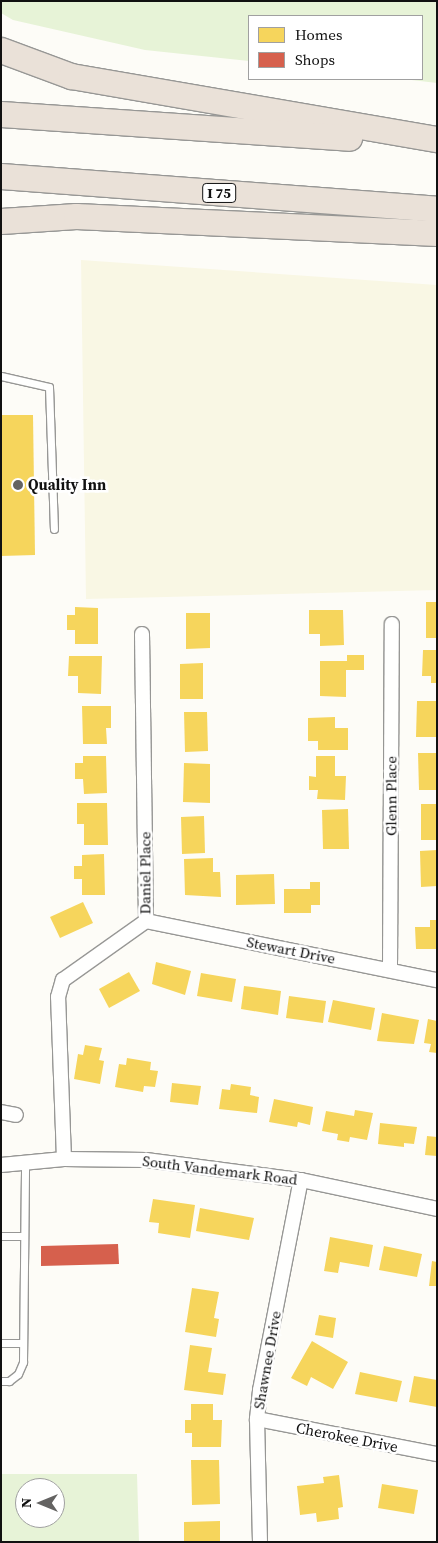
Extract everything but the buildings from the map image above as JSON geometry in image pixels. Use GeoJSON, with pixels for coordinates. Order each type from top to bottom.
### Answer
{"type":"FeatureCollection","features":[{"type":"Feature","properties":{"kind":"highway"},"geometry":{"type":"LineString","coordinates":[[1,50],[71,76],[437,139]]}},
{"type":"Feature","properties":{"kind":"highway"},"geometry":{"type":"LineString","coordinates":[[1,114],[437,144]]}},
{"type":"Feature","properties":{"kind":"highway","name":"I 75"},"geometry":{"type":"LineString","coordinates":[[1,176],[437,209]]}},
{"type":"Feature","properties":{"kind":"highway"},"geometry":{"type":"LineString","coordinates":[[1,221],[76,216],[437,233]]}},
{"type":"Feature","properties":{"kind":"street","name":"Glenn Place"},"geometry":{"type":"LineString","coordinates":[[390,969],[392,624]]}},
{"type":"Feature","properties":{"kind":"street","name":"Daniel Place"},"geometry":{"type":"LineString","coordinates":[[64,1159],[58,997],[63,980],[146,922],[142,634]]}},
{"type":"Feature","properties":{"kind":"street","name":"Stewart Drive"},"geometry":{"type":"LineString","coordinates":[[146,922],[390,969],[437,980]]}},
{"type":"Feature","properties":{"kind":"street"},"geometry":{"type":"LineString","coordinates":[[1,1112],[16,1115]]}},
{"type":"Feature","properties":{"kind":"street","name":"South Vandemark Road"},"geometry":{"type":"LineString","coordinates":[[1,1165],[64,1159],[146,1160],[301,1180],[437,1209]]}},
{"type":"Feature","properties":{"kind":"street","name":"Shawnee Drive"},"geometry":{"type":"LineString","coordinates":[[260,1542],[257,1419],[301,1180]]}},
{"type":"Feature","properties":{"kind":"street","name":"Cherokee Drive"},"geometry":{"type":"LineString","coordinates":[[257,1419],[437,1454]]}},
{"type":"Feature","properties":{"kind":"lane"},"geometry":{"type":"LineString","coordinates":[[1,376],[49,387],[54,528]]}},
{"type":"Feature","properties":{"kind":"lane"},"geometry":{"type":"LineString","coordinates":[[1,1381],[9,1381],[18,1374],[23,1362],[25,1163]]}},
{"type":"Feature","properties":{"kind":"lane"},"geometry":{"type":"LineString","coordinates":[[1,1236],[24,1236]]}},
{"type":"Feature","properties":{"kind":"lane"},"geometry":{"type":"LineString","coordinates":[[1,1343],[23,1343]]}},
{"type":"Feature","properties":{"kind":"shaded area"},"geometry":{"type":"Polygon","coordinates":[[[81,260],[437,285],[437,590],[86,599],[81,260]]]}},
{"type":"Feature","properties":{"kind":"green space"},"geometry":{"type":"Polygon","coordinates":[[[1,1],[437,1],[437,83],[412,80],[423,80],[423,15],[248,15],[248,61],[145,50],[13,20],[1,13],[1,1]]]}},
{"type":"Feature","properties":{"kind":"green space"},"geometry":{"type":"Polygon","coordinates":[[[1,1474],[137,1474],[139,1542],[1,1542],[1,1474]]]}},
{"type":"Feature","properties":{"kind":"place","name":"Quality Inn"},"geometry":{"type":"Point","coordinates":[18,485]}}]}
